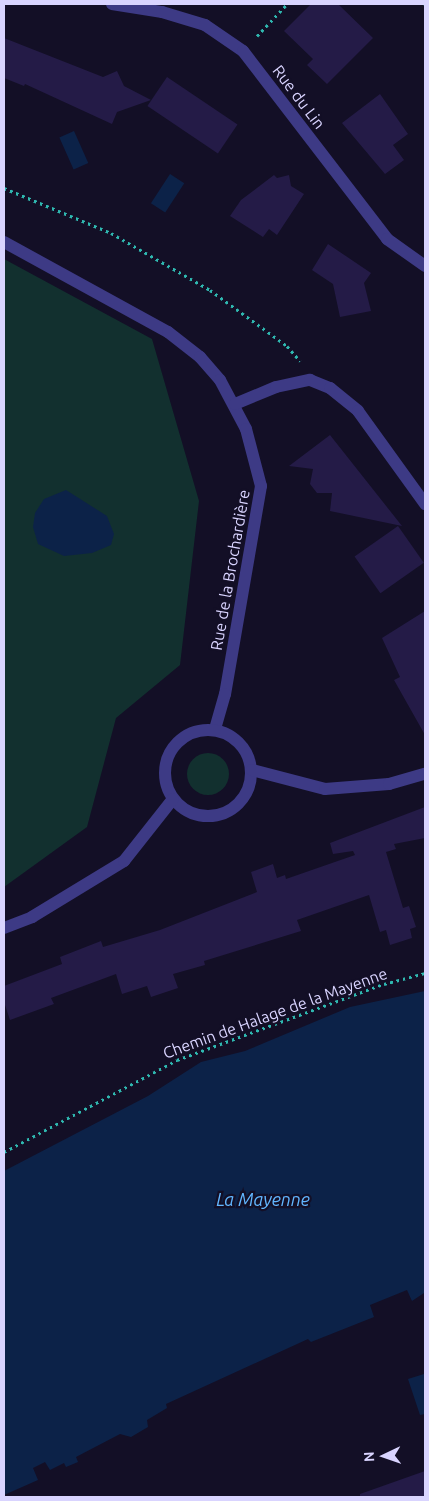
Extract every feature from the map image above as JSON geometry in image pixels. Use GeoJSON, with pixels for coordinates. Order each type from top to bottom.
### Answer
{"type":"FeatureCollection","features":[{"type":"Feature","properties":{"kind":"street","name":"Rue du Lin"},"geometry":{"type":"LineString","coordinates":[[112,4],[162,12],[205,25],[243,51],[386,239],[425,266]]}},
{"type":"Feature","properties":{"kind":"street","name":"Rue de la Brochardière"},"geometry":{"type":"LineString","coordinates":[[4,242],[168,332],[200,357],[235,404],[246,429],[261,486],[225,694],[215,730]]}},
{"type":"Feature","properties":{"kind":"street"},"geometry":{"type":"LineString","coordinates":[[235,404],[276,388],[310,380],[330,388],[358,411],[425,504]]}},
{"type":"Feature","properties":{"kind":"street"},"geometry":{"type":"LineString","coordinates":[[215,730],[240,743],[252,770],[247,794],[239,803],[218,816],[193,814],[173,799],[166,786],[168,757],[187,735],[215,730]]}},
{"type":"Feature","properties":{"kind":"street"},"geometry":{"type":"LineString","coordinates":[[252,770],[325,789],[389,784],[425,774]]}},
{"type":"Feature","properties":{"kind":"street"},"geometry":{"type":"LineString","coordinates":[[4,928],[32,917],[124,861],[173,799]]}},
{"type":"Feature","properties":{"kind":"path"},"geometry":{"type":"LineString","coordinates":[[243,51],[288,4]]}},
{"type":"Feature","properties":{"kind":"path"},"geometry":{"type":"LineString","coordinates":[[4,188],[110,233],[210,290],[287,346],[321,384]]}},
{"type":"Feature","properties":{"kind":"path","name":"Chemin de Halage de la Mayenne"},"geometry":{"type":"LineString","coordinates":[[4,1152],[177,1060],[384,984],[425,973]]}},
{"type":"Feature","properties":{"kind":"green space"},"geometry":{"type":"Polygon","coordinates":[[[4,259],[152,339],[199,501],[180,665],[116,718],[87,827],[4,887],[4,259]]]}},
{"type":"Feature","properties":{"kind":"green space"},"geometry":{"type":"Polygon","coordinates":[[[204,753],[212,753],[223,759],[229,774],[223,789],[212,795],[204,795],[193,789],[187,778],[187,770],[193,759],[204,753]]]}},
{"type":"Feature","properties":{"kind":"water"},"geometry":{"type":"Polygon","coordinates":[[[74,131],[88,163],[74,169],[59,138],[74,131]]]}},
{"type":"Feature","properties":{"kind":"water"},"geometry":{"type":"Polygon","coordinates":[[[170,174],[184,183],[165,213],[151,203],[170,174]]]}},
{"type":"Feature","properties":{"kind":"water"},"geometry":{"type":"Polygon","coordinates":[[[66,490],[107,516],[114,534],[111,545],[92,553],[64,556],[38,544],[33,527],[35,513],[44,499],[66,490]]]}},
{"type":"Feature","properties":{"kind":"water","name":"La Mayenne"},"geometry":{"type":"Polygon","coordinates":[[[425,991],[424,1293],[412,1301],[407,1290],[370,1305],[374,1317],[311,1342],[308,1339],[166,1404],[167,1408],[147,1420],[148,1427],[131,1437],[120,1434],[76,1457],[78,1462],[66,1467],[64,1463],[50,1470],[45,1462],[33,1468],[38,1480],[4,1495],[4,1171],[148,1096],[201,1062],[245,1051],[350,1007],[425,991]]]}},
{"type":"Feature","properties":{"kind":"water"},"geometry":{"type":"Polygon","coordinates":[[[424,1374],[425,1414],[420,1415],[408,1379],[424,1374]]]}},
{"type":"Feature","properties":{"kind":"building"},"geometry":{"type":"Polygon","coordinates":[[[311,4],[338,4],[373,38],[327,84],[307,65],[313,59],[284,31],[311,4]]]}},
{"type":"Feature","properties":{"kind":"building"},"geometry":{"type":"Polygon","coordinates":[[[4,38],[103,77],[117,71],[124,86],[151,100],[117,112],[112,124],[25,84],[24,86],[4,78],[4,38]]]}},
{"type":"Feature","properties":{"kind":"building"},"geometry":{"type":"Polygon","coordinates":[[[167,77],[237,125],[218,154],[147,106],[167,77]]]}},
{"type":"Feature","properties":{"kind":"building"},"geometry":{"type":"Polygon","coordinates":[[[380,94],[408,134],[393,145],[404,160],[385,174],[342,123],[380,94]]]}},
{"type":"Feature","properties":{"kind":"building"},"geometry":{"type":"Polygon","coordinates":[[[274,175],[277,178],[289,175],[291,186],[304,194],[277,235],[269,229],[263,237],[230,216],[241,200],[274,175]]]}},
{"type":"Feature","properties":{"kind":"building"},"geometry":{"type":"Polygon","coordinates":[[[328,244],[371,273],[364,283],[371,311],[340,317],[333,284],[312,270],[328,244]]]}},
{"type":"Feature","properties":{"kind":"building"},"geometry":{"type":"Polygon","coordinates":[[[330,435],[402,526],[330,511],[332,493],[317,493],[310,484],[313,469],[289,466],[330,435]]]}},
{"type":"Feature","properties":{"kind":"building"},"geometry":{"type":"Polygon","coordinates":[[[398,526],[424,563],[380,593],[355,556],[398,526]]]}},
{"type":"Feature","properties":{"kind":"building"},"geometry":{"type":"Polygon","coordinates":[[[425,611],[425,735],[394,680],[400,677],[382,638],[425,611]]]}},
{"type":"Feature","properties":{"kind":"building"},"geometry":{"type":"Polygon","coordinates":[[[425,807],[425,838],[394,844],[396,849],[386,852],[403,908],[409,906],[416,927],[410,929],[412,938],[390,945],[386,930],[380,932],[369,895],[297,920],[301,931],[204,961],[205,965],[173,974],[178,988],[151,997],[147,986],[122,994],[116,974],[51,998],[54,1004],[10,1020],[4,1002],[4,986],[62,964],[60,957],[101,941],[103,947],[160,930],[257,892],[251,872],[273,864],[277,878],[285,875],[286,879],[355,855],[353,851],[333,854],[330,843],[425,807]]]}},
{"type":"Feature","properties":{"kind":"building"},"geometry":{"type":"Polygon","coordinates":[[[425,1471],[425,1497],[360,1497],[360,1494],[425,1471]]]}}]}
